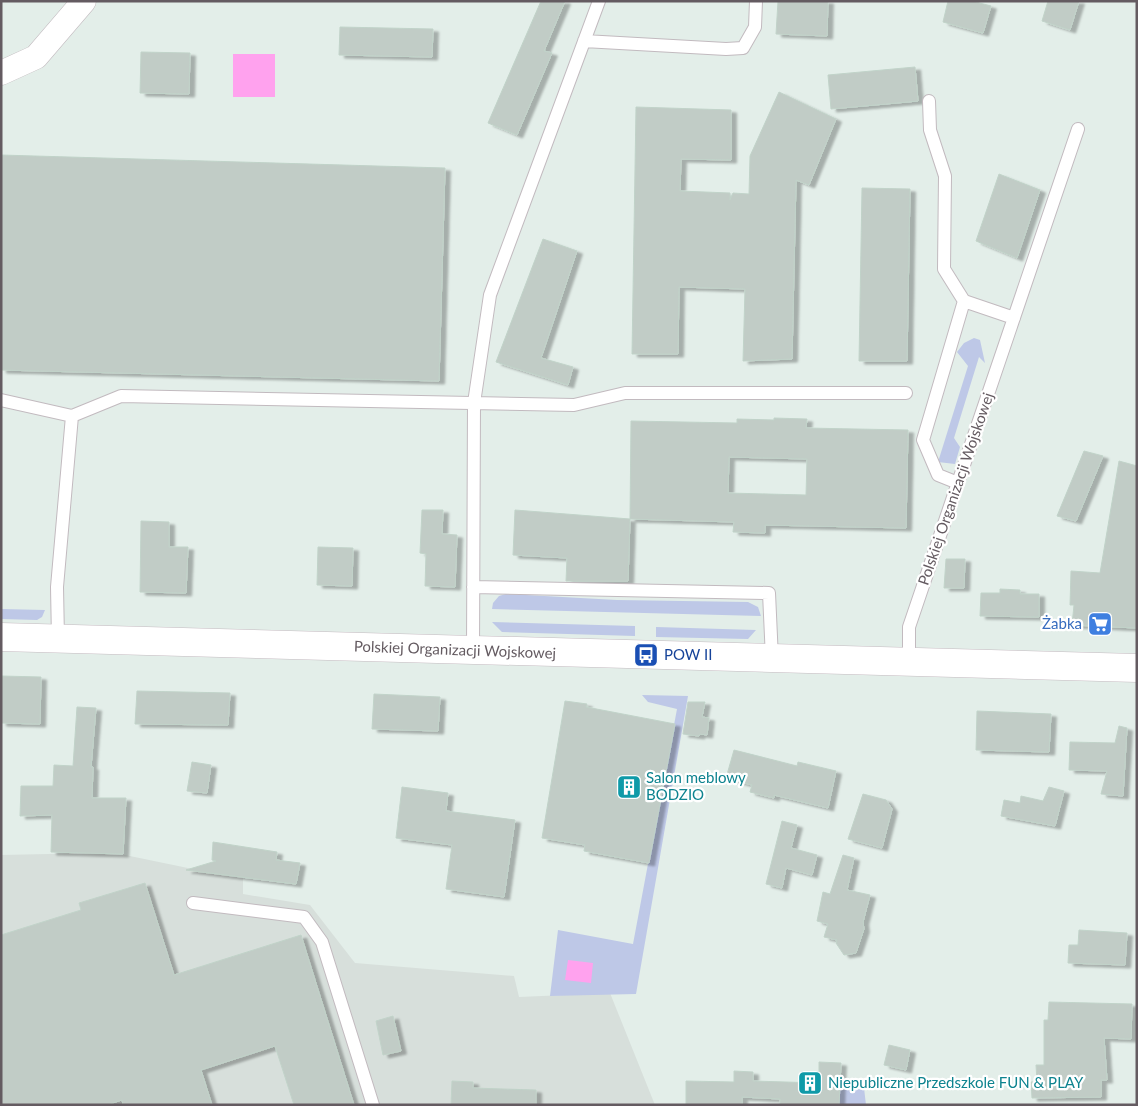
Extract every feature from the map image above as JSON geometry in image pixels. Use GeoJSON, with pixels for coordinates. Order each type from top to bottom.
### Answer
{"type":"FeatureCollection","features":[{"type":"Feature","properties":{"kind":"main road","name":"Polskiej Organizacji Wojskowej"},"geometry":{"type":"LineString","coordinates":[[1,637],[1137,668]]}},
{"type":"Feature","properties":{"kind":"street"},"geometry":{"type":"LineString","coordinates":[[1,73],[36,57],[84,1]]}},
{"type":"Feature","properties":{"kind":"lane"},"geometry":{"type":"LineString","coordinates":[[473,650],[474,403],[490,295],[599,1]]}},
{"type":"Feature","properties":{"kind":"lane"},"geometry":{"type":"LineString","coordinates":[[584,41],[726,49],[743,48],[755,28],[756,1]]}},
{"type":"Feature","properties":{"kind":"lane"},"geometry":{"type":"LineString","coordinates":[[928,101],[930,130],[945,176],[944,269],[964,301],[1014,318]]}},
{"type":"Feature","properties":{"kind":"lane","name":"Polskiej Organizacji Wojskowej"},"geometry":{"type":"LineString","coordinates":[[909,662],[909,627],[1078,129]]}},
{"type":"Feature","properties":{"kind":"lane"},"geometry":{"type":"LineString","coordinates":[[958,483],[938,475],[923,440],[964,301]]}},
{"type":"Feature","properties":{"kind":"lane"},"geometry":{"type":"LineString","coordinates":[[1,400],[72,416],[121,396],[574,406],[624,393],[906,393]]}},
{"type":"Feature","properties":{"kind":"lane"},"geometry":{"type":"LineString","coordinates":[[58,639],[57,587],[72,416]]}},
{"type":"Feature","properties":{"kind":"lane"},"geometry":{"type":"LineString","coordinates":[[473,587],[769,593],[772,658]]}},
{"type":"Feature","properties":{"kind":"lane"},"geometry":{"type":"LineString","coordinates":[[193,904],[304,917],[322,942],[373,1105]]}},
{"type":"Feature","properties":{"kind":"shaded area"},"geometry":{"type":"Polygon","coordinates":[[[233,54],[275,54],[275,97],[233,97],[233,54]]]}},
{"type":"Feature","properties":{"kind":"shaded area"},"geometry":{"type":"Polygon","coordinates":[[[974,338],[980,340],[985,363],[979,357],[954,438],[960,447],[955,464],[938,462],[968,366],[957,352],[964,343],[974,338]]]}},
{"type":"Feature","properties":{"kind":"shaded area"},"geometry":{"type":"Polygon","coordinates":[[[506,594],[617,600],[748,602],[758,607],[761,616],[492,609],[493,603],[499,596],[506,594]]]}},
{"type":"Feature","properties":{"kind":"shaded area"},"geometry":{"type":"Polygon","coordinates":[[[1,609],[45,610],[42,617],[37,620],[1,619],[1,609]]]}},
{"type":"Feature","properties":{"kind":"shaded area"},"geometry":{"type":"Polygon","coordinates":[[[492,622],[635,626],[635,636],[502,632],[492,622]]]}},
{"type":"Feature","properties":{"kind":"shaded area"},"geometry":{"type":"Polygon","coordinates":[[[656,627],[756,630],[748,639],[656,637],[656,627]]]}},
{"type":"Feature","properties":{"kind":"shaded area"},"geometry":{"type":"Polygon","coordinates":[[[642,695],[688,696],[636,994],[550,996],[558,930],[633,944],[677,709],[648,702],[642,695]]]}},
{"type":"Feature","properties":{"kind":"shaded area"},"geometry":{"type":"Polygon","coordinates":[[[95,853],[125,855],[212,873],[243,877],[243,894],[310,905],[355,963],[514,976],[519,997],[610,993],[655,1105],[1,1105],[1,855],[95,853]]]}},
{"type":"Feature","properties":{"kind":"shaded area"},"geometry":{"type":"Polygon","coordinates":[[[568,960],[593,963],[591,983],[565,980],[568,960]]]}},
{"type":"Feature","properties":{"kind":"shaded area"},"geometry":{"type":"Polygon","coordinates":[[[864,1088],[866,1105],[839,1105],[840,1089],[864,1088]]]}},
{"type":"Feature","properties":{"kind":"building"},"geometry":{"type":"Polygon","coordinates":[[[541,1],[565,1],[544,51],[552,53],[517,135],[488,123],[541,1]]]}},
{"type":"Feature","properties":{"kind":"building"},"geometry":{"type":"Polygon","coordinates":[[[778,1],[828,1],[827,36],[776,34],[778,1]]]}},
{"type":"Feature","properties":{"kind":"building"},"geometry":{"type":"Polygon","coordinates":[[[948,1],[972,1],[991,6],[983,33],[943,22],[948,1]]]}},
{"type":"Feature","properties":{"kind":"building"},"geometry":{"type":"Polygon","coordinates":[[[1048,1],[1079,1],[1070,30],[1042,21],[1048,1]]]}},
{"type":"Feature","properties":{"kind":"building"},"geometry":{"type":"Polygon","coordinates":[[[340,27],[433,29],[432,57],[339,55],[340,27]]]}},
{"type":"Feature","properties":{"kind":"building"},"geometry":{"type":"Polygon","coordinates":[[[141,52],[190,53],[189,94],[140,93],[141,52]]]}},
{"type":"Feature","properties":{"kind":"building"},"geometry":{"type":"Polygon","coordinates":[[[915,67],[918,101],[831,109],[828,75],[915,67]]]}},
{"type":"Feature","properties":{"kind":"building"},"geometry":{"type":"Polygon","coordinates":[[[779,92],[836,119],[809,185],[796,180],[792,359],[743,361],[745,289],[679,287],[678,354],[632,354],[636,107],[731,110],[731,160],[681,159],[680,191],[730,193],[730,200],[733,193],[749,194],[750,156],[779,92]]]}},
{"type":"Feature","properties":{"kind":"building"},"geometry":{"type":"Polygon","coordinates":[[[1,155],[445,168],[439,381],[1,370],[1,155]]]}},
{"type":"Feature","properties":{"kind":"building"},"geometry":{"type":"Polygon","coordinates":[[[999,174],[1040,190],[1017,258],[976,241],[999,174]]]}},
{"type":"Feature","properties":{"kind":"building"},"geometry":{"type":"Polygon","coordinates":[[[862,188],[910,189],[907,361],[859,361],[862,188]]]}},
{"type":"Feature","properties":{"kind":"building"},"geometry":{"type":"Polygon","coordinates":[[[543,239],[577,251],[541,358],[573,367],[568,385],[496,362],[543,239]]]}},
{"type":"Feature","properties":{"kind":"building"},"geometry":{"type":"Polygon","coordinates":[[[774,418],[807,419],[806,428],[908,430],[906,528],[765,525],[765,533],[733,532],[734,522],[630,519],[631,421],[737,423],[737,419],[774,420],[774,418]],[[729,457],[728,493],[806,495],[807,459],[729,457]]]}},
{"type":"Feature","properties":{"kind":"building"},"geometry":{"type":"Polygon","coordinates":[[[1084,451],[1103,456],[1076,521],[1057,516],[1084,451]]]}},
{"type":"Feature","properties":{"kind":"building"},"geometry":{"type":"Polygon","coordinates":[[[1119,461],[1137,466],[1137,628],[1072,625],[1074,605],[1070,605],[1071,571],[1100,573],[1119,461]]]}},
{"type":"Feature","properties":{"kind":"building"},"geometry":{"type":"Polygon","coordinates":[[[422,510],[443,510],[442,534],[457,535],[455,587],[425,586],[426,554],[420,553],[422,510]]]}},
{"type":"Feature","properties":{"kind":"building"},"geometry":{"type":"Polygon","coordinates":[[[515,510],[630,519],[628,581],[566,581],[567,558],[513,555],[515,510]]]}},
{"type":"Feature","properties":{"kind":"building"},"geometry":{"type":"Polygon","coordinates":[[[141,521],[169,522],[169,547],[188,547],[186,593],[140,592],[141,521]]]}},
{"type":"Feature","properties":{"kind":"building"},"geometry":{"type":"Polygon","coordinates":[[[318,547],[353,548],[352,586],[317,585],[318,547]]]}},
{"type":"Feature","properties":{"kind":"building"},"geometry":{"type":"Polygon","coordinates":[[[946,559],[965,559],[964,588],[944,588],[946,559]]]}},
{"type":"Feature","properties":{"kind":"building"},"geometry":{"type":"Polygon","coordinates":[[[1000,589],[1020,590],[1020,594],[1039,594],[1039,617],[980,616],[981,593],[1000,593],[1000,589]]]}},
{"type":"Feature","properties":{"kind":"building"},"geometry":{"type":"Polygon","coordinates":[[[2,676],[41,677],[40,724],[1,723],[2,676]]]}},
{"type":"Feature","properties":{"kind":"building"},"geometry":{"type":"Polygon","coordinates":[[[137,691],[230,693],[228,725],[135,724],[137,691]]]}},
{"type":"Feature","properties":{"kind":"building"},"geometry":{"type":"Polygon","coordinates":[[[374,694],[440,697],[438,731],[372,729],[374,694]]]}},
{"type":"Feature","properties":{"kind":"building","name":"Salon meblowy BODZIO"},"geometry":{"type":"Polygon","coordinates":[[[565,701],[587,704],[586,707],[675,724],[649,863],[584,851],[585,845],[542,838],[565,701]]]}},
{"type":"Feature","properties":{"kind":"building"},"geometry":{"type":"Polygon","coordinates":[[[688,702],[705,702],[702,717],[709,718],[707,735],[683,734],[688,702]]]}},
{"type":"Feature","properties":{"kind":"building"},"geometry":{"type":"Polygon","coordinates":[[[77,707],[96,708],[91,767],[93,767],[92,798],[126,798],[123,854],[51,852],[52,815],[20,816],[21,786],[53,786],[54,765],[73,766],[77,707]]]}},
{"type":"Feature","properties":{"kind":"building"},"geometry":{"type":"Polygon","coordinates":[[[977,711],[1051,714],[1049,752],[976,750],[977,711]]]}},
{"type":"Feature","properties":{"kind":"building"},"geometry":{"type":"Polygon","coordinates":[[[1119,726],[1127,728],[1123,796],[1101,794],[1107,771],[1069,770],[1070,742],[1115,743],[1119,726]]]}},
{"type":"Feature","properties":{"kind":"building"},"geometry":{"type":"Polygon","coordinates":[[[734,750],[797,766],[798,762],[836,771],[828,808],[774,795],[774,798],[750,792],[752,785],[726,778],[734,750]]]}},
{"type":"Feature","properties":{"kind":"building"},"geometry":{"type":"Polygon","coordinates":[[[192,762],[211,765],[207,793],[187,791],[192,762]]]}},
{"type":"Feature","properties":{"kind":"building"},"geometry":{"type":"Polygon","coordinates":[[[402,787],[448,793],[446,811],[515,820],[504,897],[446,889],[452,845],[396,838],[402,787]]]}},
{"type":"Feature","properties":{"kind":"building"},"geometry":{"type":"Polygon","coordinates":[[[1049,787],[1064,791],[1055,826],[1001,816],[1004,800],[1020,803],[1021,796],[1043,801],[1049,787]]]}},
{"type":"Feature","properties":{"kind":"building"},"geometry":{"type":"Polygon","coordinates":[[[863,794],[886,800],[892,809],[882,848],[848,839],[863,794]]]}},
{"type":"Feature","properties":{"kind":"building"},"geometry":{"type":"Polygon","coordinates":[[[782,821],[797,825],[791,848],[817,855],[812,875],[786,868],[782,888],[766,884],[782,821]]]}},
{"type":"Feature","properties":{"kind":"building"},"geometry":{"type":"Polygon","coordinates":[[[213,842],[277,852],[276,860],[300,863],[296,884],[186,870],[216,861],[212,860],[213,842]]]}},
{"type":"Feature","properties":{"kind":"building"},"geometry":{"type":"Polygon","coordinates":[[[843,855],[854,858],[847,890],[870,895],[863,922],[864,929],[856,953],[844,955],[836,943],[837,940],[824,937],[828,924],[817,921],[823,892],[830,894],[843,855]]]}},
{"type":"Feature","properties":{"kind":"building"},"geometry":{"type":"Polygon","coordinates":[[[145,883],[174,975],[301,935],[354,1105],[294,1105],[275,1046],[201,1070],[212,1105],[123,1105],[122,1100],[107,1105],[1,1105],[1,935],[81,910],[79,903],[145,883]]]}},
{"type":"Feature","properties":{"kind":"building"},"geometry":{"type":"Polygon","coordinates":[[[1079,930],[1127,933],[1125,965],[1068,963],[1069,945],[1078,945],[1079,930]]]}},
{"type":"Feature","properties":{"kind":"building"},"geometry":{"type":"Polygon","coordinates":[[[1049,1002],[1132,1004],[1131,1039],[1104,1038],[1107,1080],[1101,1080],[1101,1097],[1032,1098],[1031,1082],[1037,1082],[1036,1065],[1044,1065],[1044,1020],[1048,1020],[1049,1002]]]}},
{"type":"Feature","properties":{"kind":"building"},"geometry":{"type":"Polygon","coordinates":[[[393,1016],[401,1051],[383,1055],[376,1021],[393,1016]]]}},
{"type":"Feature","properties":{"kind":"building"},"geometry":{"type":"Polygon","coordinates":[[[889,1045],[910,1050],[906,1070],[884,1065],[889,1045]]]}},
{"type":"Feature","properties":{"kind":"building"},"geometry":{"type":"Polygon","coordinates":[[[819,1062],[841,1063],[839,1105],[780,1105],[780,1099],[742,1097],[742,1105],[686,1105],[686,1081],[734,1082],[734,1071],[753,1072],[753,1081],[819,1083],[819,1062]]]}},
{"type":"Feature","properties":{"kind":"building"},"geometry":{"type":"Polygon","coordinates":[[[452,1081],[473,1082],[473,1088],[536,1090],[536,1105],[451,1105],[452,1081]]]}},
{"type":"Feature","properties":{"kind":"place","name":"Żabka"},"geometry":{"type":"Point","coordinates":[1100,624]}},
{"type":"Feature","properties":{"kind":"place","name":"POW II"},"geometry":{"type":"Point","coordinates":[646,655]}},
{"type":"Feature","properties":{"kind":"place","name":"Salon meblowy BODZIO"},"geometry":{"type":"Point","coordinates":[629,787]}},
{"type":"Feature","properties":{"kind":"place","name":"Niepubliczne Przedszkole FUN & PLAY"},"geometry":{"type":"Point","coordinates":[810,1083]}}]}
